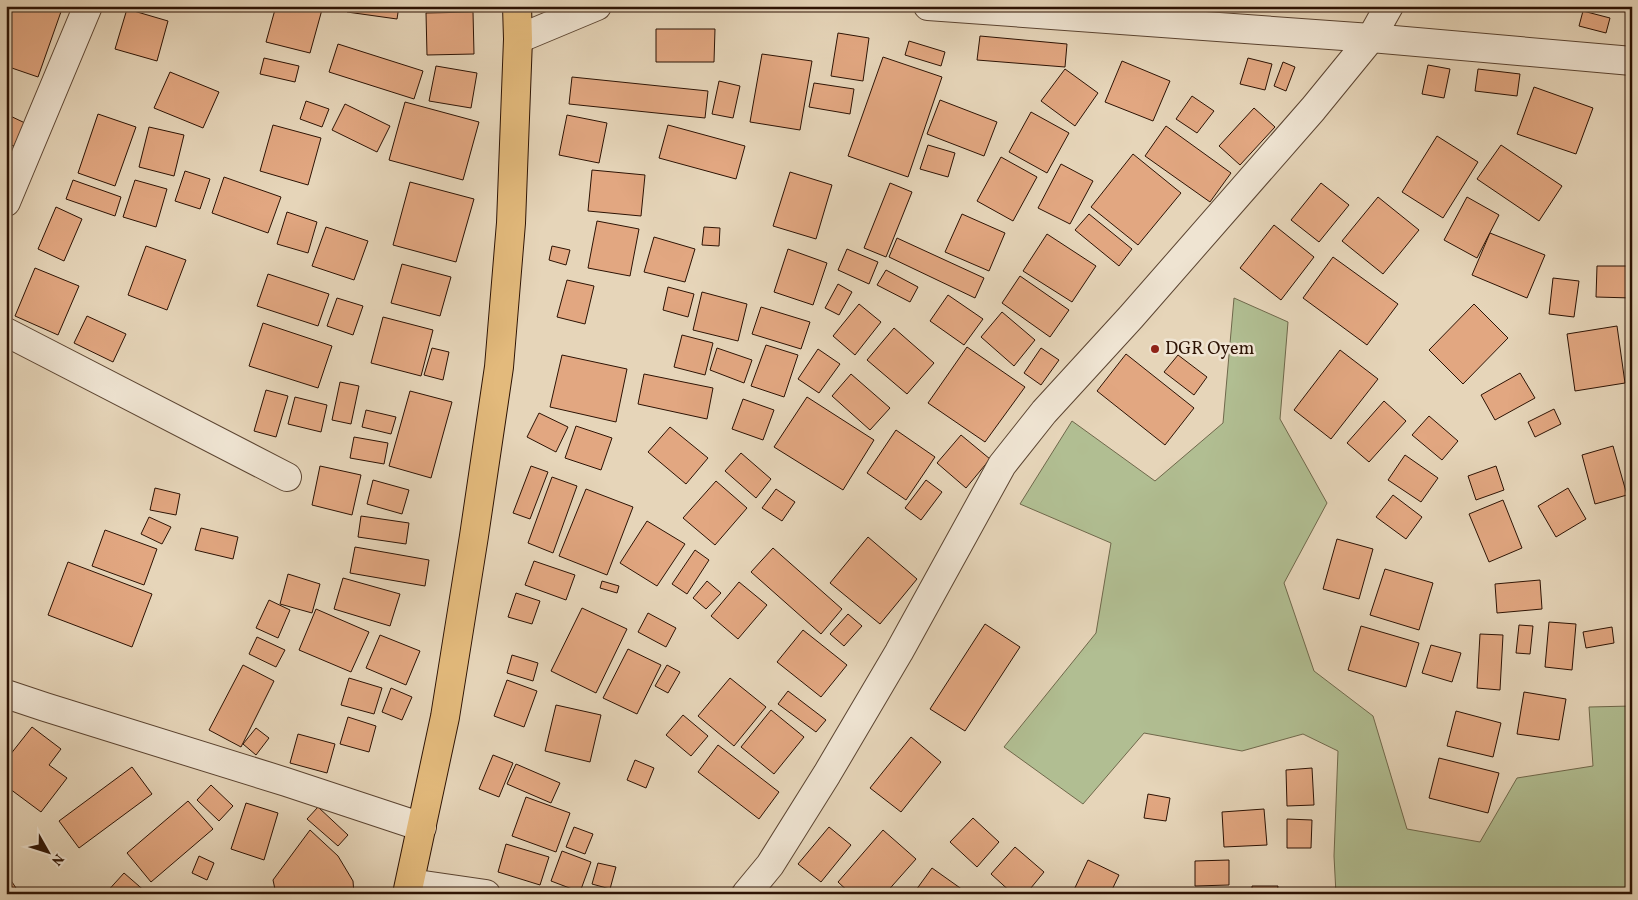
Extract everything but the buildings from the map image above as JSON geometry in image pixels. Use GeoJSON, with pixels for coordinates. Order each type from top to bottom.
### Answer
{"type":"FeatureCollection","features":[{"type":"Feature","properties":{"kind":"main road"},"geometry":{"type":"LineString","coordinates":[[408,888],[445,717],[499,367],[511,223],[518,40],[517,6]]}},
{"type":"Feature","properties":{"kind":"street"},"geometry":{"type":"LineString","coordinates":[[6,202],[88,6]]}},
{"type":"Feature","properties":{"kind":"street"},"geometry":{"type":"LineString","coordinates":[[518,40],[597,6]]}},
{"type":"Feature","properties":{"kind":"street"},"geometry":{"type":"LineString","coordinates":[[928,6],[1371,38],[1632,61]]}},
{"type":"Feature","properties":{"kind":"street"},"geometry":{"type":"LineString","coordinates":[[746,894],[770,865],[827,774],[899,652],[1002,465],[1044,412],[1131,317],[1313,109],[1371,38],[1389,6]]}},
{"type":"Feature","properties":{"kind":"street"},"geometry":{"type":"LineString","coordinates":[[6,332],[287,477]]}},
{"type":"Feature","properties":{"kind":"street"},"geometry":{"type":"LineString","coordinates":[[6,694],[286,782],[422,828]]}},
{"type":"Feature","properties":{"kind":"street"},"geometry":{"type":"LineString","coordinates":[[408,888],[486,894]]}},
{"type":"Feature","properties":{"kind":"green space"},"geometry":{"type":"Polygon","coordinates":[[[1234,298],[1288,322],[1280,419],[1327,503],[1284,583],[1314,671],[1373,716],[1407,829],[1480,842],[1517,778],[1593,766],[1589,707],[1632,706],[1632,894],[1336,894],[1334,856],[1338,751],[1303,734],[1242,751],[1144,733],[1083,804],[1004,747],[1096,633],[1111,543],[1020,504],[1072,421],[1155,481],[1223,423],[1234,298]]]}},
{"type":"Feature","properties":{"kind":"place","name":"DGR Oyem"},"geometry":{"type":"Point","coordinates":[1155,349]}}]}
